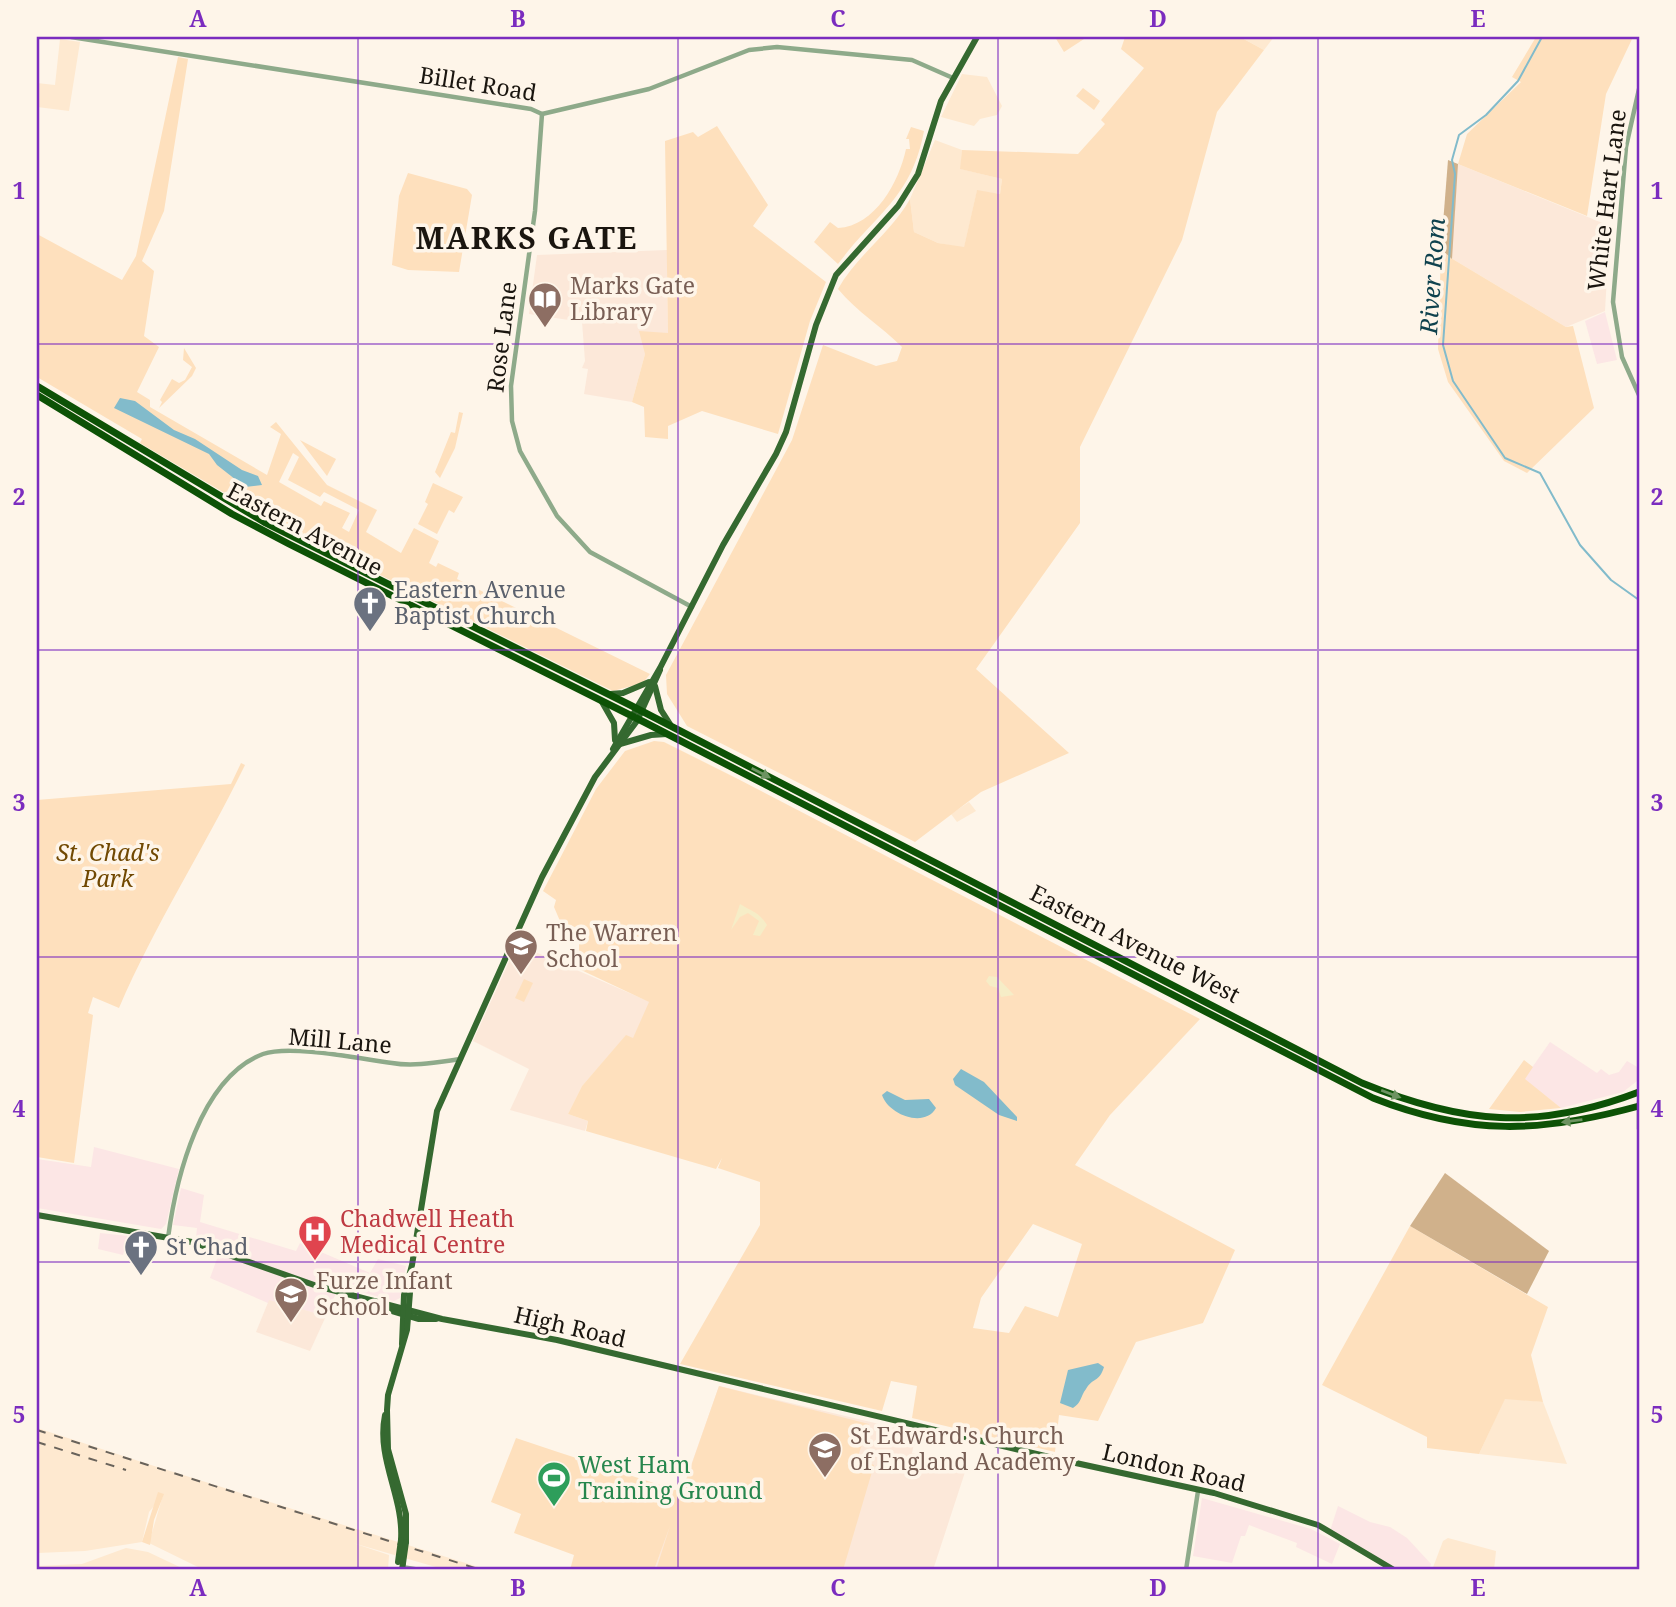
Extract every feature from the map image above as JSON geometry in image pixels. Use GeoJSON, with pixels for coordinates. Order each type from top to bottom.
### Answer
{"type":"FeatureCollection","features":[{"type":"Feature","properties":{"kind":"highway","name":"Eastern Avenue"},"geometry":{"type":"LineString","coordinates":[[37,386],[264,522],[605,693],[637,713]]}},
{"type":"Feature","properties":{"kind":"highway","name":"Eastern Avenue"},"geometry":{"type":"LineString","coordinates":[[37,395],[255,526],[623,712],[637,713]]}},
{"type":"Feature","properties":{"kind":"highway"},"geometry":{"type":"LineString","coordinates":[[498,639],[517,653],[637,713],[729,766]]}},
{"type":"Feature","properties":{"kind":"highway","name":"Eastern Avenue West"},"geometry":{"type":"LineString","coordinates":[[637,713],[651,716],[1355,1079],[1396,1097],[1452,1114],[1514,1119],[1578,1110],[1639,1092]]}},
{"type":"Feature","properties":{"kind":"highway","name":"Eastern Avenue West"},"geometry":{"type":"LineString","coordinates":[[637,713],[669,735],[1395,1107],[1487,1128],[1584,1120],[1639,1105]]}},
{"type":"Feature","properties":{"kind":"main road"},"geometry":{"type":"LineString","coordinates":[[400,1566],[403,1541],[401,1517],[383,1443],[387,1410],[402,1344],[411,1269],[437,1111],[542,877],[588,788],[637,713],[786,432],[816,325],[836,275],[898,206],[918,174],[938,107],[977,37]]}},
{"type":"Feature","properties":{"kind":"main road"},"geometry":{"type":"LineString","coordinates":[[605,693],[623,693],[655,679]]}},
{"type":"Feature","properties":{"kind":"main road"},"geometry":{"type":"LineString","coordinates":[[655,679],[661,710],[668,722],[678,730]]}},
{"type":"Feature","properties":{"kind":"main road"},"geometry":{"type":"LineString","coordinates":[[598,699],[608,709],[614,723],[616,745]]}},
{"type":"Feature","properties":{"kind":"main road"},"geometry":{"type":"LineString","coordinates":[[616,745],[651,735],[669,735]]}},
{"type":"Feature","properties":{"kind":"main road","name":"High Road"},"geometry":{"type":"LineString","coordinates":[[37,1215],[212,1248],[406,1313],[540,1336],[690,1372]]}},
{"type":"Feature","properties":{"kind":"main road","name":"London Road"},"geometry":{"type":"LineString","coordinates":[[690,1372],[1255,1504],[1318,1525],[1394,1570]]}},
{"type":"Feature","properties":{"kind":"street","name":"Billet Road"},"geometry":{"type":"LineString","coordinates":[[71,37],[497,103],[541,114],[649,89],[749,50],[777,47],[912,60],[953,78]]}},
{"type":"Feature","properties":{"kind":"street","name":"White Hart Lane"},"geometry":{"type":"LineString","coordinates":[[1639,89],[1626,147],[1612,302],[1622,357],[1639,395]]}},
{"type":"Feature","properties":{"kind":"street","name":"Rose Lane"},"geometry":{"type":"LineString","coordinates":[[541,114],[535,211],[511,386],[512,421],[520,451],[557,516],[584,547],[609,564],[692,607]]}},
{"type":"Feature","properties":{"kind":"street","name":"Mill Lane"},"geometry":{"type":"LineString","coordinates":[[168,1238],[178,1184],[208,1107],[226,1080],[263,1054],[326,1053],[394,1064],[461,1059]]}},
{"type":"Feature","properties":{"kind":"street"},"geometry":{"type":"LineString","coordinates":[[1639,1105],[1639,1129]]}},
{"type":"Feature","properties":{"kind":"street"},"geometry":{"type":"LineString","coordinates":[[1186,1570],[1198,1491]]}},
{"type":"Feature","properties":{"kind":"street"},"geometry":{"type":"LineString","coordinates":[[400,1566],[420,1570]]}},
{"type":"Feature","properties":{"kind":"shaded area"},"geometry":{"type":"Polygon","coordinates":[[[1240,37],[1274,37],[1264,50],[1240,37]]]}},
{"type":"Feature","properties":{"kind":"shaded area"},"geometry":{"type":"Polygon","coordinates":[[[60,39],[80,42],[69,111],[37,107],[37,83],[55,85],[60,39]]]}},
{"type":"Feature","properties":{"kind":"shaded area"},"geometry":{"type":"Polygon","coordinates":[[[962,74],[987,77],[1002,106],[997,115],[980,119],[974,126],[941,117],[962,74]]]}},
{"type":"Feature","properties":{"kind":"shaded area"},"geometry":{"type":"Polygon","coordinates":[[[935,140],[962,150],[961,169],[1002,179],[1000,194],[977,191],[964,248],[938,243],[914,232],[910,199],[935,140]]]}},
{"type":"Feature","properties":{"kind":"shaded area"},"geometry":{"type":"Polygon","coordinates":[[[1448,160],[1458,164],[1452,259],[1441,249],[1448,160]]]}},
{"type":"Feature","properties":{"kind":"shaded area"},"geometry":{"type":"Polygon","coordinates":[[[1458,164],[1610,226],[1605,311],[1566,327],[1451,258],[1458,164]]]}},
{"type":"Feature","properties":{"kind":"shaded area"},"geometry":{"type":"Polygon","coordinates":[[[667,250],[668,334],[645,354],[632,402],[584,394],[588,369],[582,368],[585,361],[582,322],[529,314],[537,255],[667,250]]]}},
{"type":"Feature","properties":{"kind":"shaded area"},"geometry":{"type":"Polygon","coordinates":[[[1605,312],[1617,360],[1597,364],[1585,321],[1605,312]]]}},
{"type":"Feature","properties":{"kind":"shaded area"},"geometry":{"type":"Polygon","coordinates":[[[969,802],[976,811],[957,822],[951,814],[969,802]]]}},
{"type":"Feature","properties":{"kind":"shaded area"},"geometry":{"type":"Polygon","coordinates":[[[517,944],[650,1002],[633,1039],[626,1036],[582,1086],[568,1114],[588,1121],[585,1131],[510,1110],[529,1069],[473,1041],[517,944]]]}},
{"type":"Feature","properties":{"kind":"shaded area"},"geometry":{"type":"Polygon","coordinates":[[[1550,1042],[1597,1073],[1601,1069],[1609,1075],[1619,1072],[1627,1061],[1639,1068],[1637,1081],[1623,1092],[1561,1108],[1524,1079],[1550,1042]]]}},
{"type":"Feature","properties":{"kind":"shaded area"},"geometry":{"type":"Polygon","coordinates":[[[94,1147],[179,1169],[166,1224],[161,1229],[37,1208],[37,1159],[91,1167],[94,1147]]]}},
{"type":"Feature","properties":{"kind":"shaded area"},"geometry":{"type":"Polygon","coordinates":[[[1445,1173],[1549,1251],[1527,1294],[1410,1226],[1445,1173]]]}},
{"type":"Feature","properties":{"kind":"shaded area"},"geometry":{"type":"Polygon","coordinates":[[[181,1188],[204,1195],[200,1222],[296,1251],[300,1243],[370,1273],[378,1259],[406,1266],[400,1298],[394,1301],[339,1286],[326,1316],[270,1301],[268,1303],[210,1278],[222,1245],[196,1237],[197,1228],[173,1225],[181,1188]]]}},
{"type":"Feature","properties":{"kind":"shaded area"},"geometry":{"type":"Polygon","coordinates":[[[100,1233],[128,1236],[123,1255],[98,1249],[100,1233]]]}},
{"type":"Feature","properties":{"kind":"shaded area","name":"Furze Infant School"},"geometry":{"type":"Polygon","coordinates":[[[269,1300],[326,1316],[310,1351],[256,1332],[269,1300]]]}},
{"type":"Feature","properties":{"kind":"shaded area","name":"St Edward's Church of England Academy"},"geometry":{"type":"Polygon","coordinates":[[[719,1386],[913,1432],[916,1434],[912,1453],[967,1466],[933,1570],[654,1570],[719,1386]]]}},
{"type":"Feature","properties":{"kind":"shaded area"},"geometry":{"type":"Polygon","coordinates":[[[1505,1398],[1543,1402],[1567,1464],[1479,1454],[1505,1398]]]}},
{"type":"Feature","properties":{"kind":"shaded area"},"geometry":{"type":"Polygon","coordinates":[[[37,1428],[488,1570],[446,1570],[353,1543],[389,1555],[388,1570],[204,1570],[149,1543],[163,1495],[149,1512],[142,1542],[85,1551],[37,1553],[37,1428]]]}},
{"type":"Feature","properties":{"kind":"shaded area"},"geometry":{"type":"Polygon","coordinates":[[[1202,1498],[1311,1529],[1340,1544],[1332,1564],[1296,1547],[1297,1543],[1249,1525],[1245,1536],[1241,1536],[1232,1563],[1193,1556],[1202,1498]]]}},
{"type":"Feature","properties":{"kind":"shaded area"},"geometry":{"type":"Polygon","coordinates":[[[1338,1506],[1370,1522],[1390,1527],[1407,1538],[1431,1564],[1429,1570],[1394,1570],[1330,1531],[1338,1506]]]}},
{"type":"Feature","properties":{"kind":"shaded area"},"geometry":{"type":"Polygon","coordinates":[[[1448,1538],[1496,1551],[1494,1570],[1432,1570],[1443,1541],[1448,1538]]]}},
{"type":"Feature","properties":{"kind":"shaded area"},"geometry":{"type":"Polygon","coordinates":[[[126,1548],[148,1552],[186,1570],[37,1570],[37,1566],[82,1564],[126,1548]]]}},
{"type":"Feature","properties":{"kind":"green space"},"geometry":{"type":"Polygon","coordinates":[[[1055,37],[1083,37],[1084,39],[1064,52],[1055,37]]]}},
{"type":"Feature","properties":{"kind":"green space"},"geometry":{"type":"Polygon","coordinates":[[[1125,37],[1240,37],[1264,50],[1217,112],[1182,240],[1080,447],[1080,523],[976,669],[1069,753],[981,792],[915,842],[687,726],[667,694],[666,675],[792,440],[823,345],[876,366],[897,361],[902,347],[838,289],[846,277],[910,199],[914,232],[938,243],[964,247],[977,190],[1000,194],[1002,179],[960,169],[962,150],[1078,154],[1105,124],[1101,120],[1144,68],[1121,49],[1125,37]]]}},
{"type":"Feature","properties":{"kind":"green space"},"geometry":{"type":"Polygon","coordinates":[[[1536,37],[1633,37],[1606,94],[1587,216],[1458,164],[1467,134],[1521,82],[1512,77],[1536,37]]]}},
{"type":"Feature","properties":{"kind":"green space"},"geometry":{"type":"Polygon","coordinates":[[[178,57],[188,59],[164,211],[142,261],[154,271],[144,336],[159,347],[137,392],[150,400],[150,407],[267,475],[281,434],[270,427],[276,422],[327,485],[377,510],[366,532],[401,553],[414,528],[439,541],[429,563],[436,567],[438,563],[459,573],[457,579],[650,674],[643,683],[613,691],[272,521],[140,443],[142,439],[37,377],[37,234],[122,280],[136,256],[178,57]],[[293,453],[279,482],[321,506],[324,501],[350,513],[342,528],[349,532],[359,510],[324,492],[320,497],[288,480],[299,457],[293,453]]]}},
{"type":"Feature","properties":{"kind":"green space"},"geometry":{"type":"Polygon","coordinates":[[[1083,88],[1100,101],[1094,110],[1076,96],[1083,88]]]}},
{"type":"Feature","properties":{"kind":"green space"},"geometry":{"type":"Polygon","coordinates":[[[717,126],[768,205],[753,226],[826,282],[810,321],[778,434],[702,411],[668,426],[668,439],[645,437],[644,407],[632,402],[645,354],[639,331],[668,333],[665,141],[693,132],[698,137],[717,126]]]}},
{"type":"Feature","properties":{"kind":"green space"},"geometry":{"type":"Polygon","coordinates":[[[911,127],[924,131],[918,154],[901,190],[838,264],[814,242],[830,222],[838,228],[851,225],[874,211],[898,175],[906,149],[910,149],[909,139],[906,139],[911,127]]]}},
{"type":"Feature","properties":{"kind":"green space"},"geometry":{"type":"Polygon","coordinates":[[[408,173],[467,189],[472,195],[459,272],[408,270],[392,265],[399,196],[408,173]]]}},
{"type":"Feature","properties":{"kind":"green space"},"geometry":{"type":"Polygon","coordinates":[[[1441,249],[1451,258],[1566,327],[1573,326],[1594,408],[1527,473],[1504,461],[1448,382],[1438,349],[1441,249]]]}},
{"type":"Feature","properties":{"kind":"green space"},"geometry":{"type":"Polygon","coordinates":[[[184,348],[196,368],[192,376],[159,408],[162,402],[160,400],[172,379],[179,383],[185,380],[192,367],[183,360],[184,348]]]}},
{"type":"Feature","properties":{"kind":"green space"},"geometry":{"type":"Polygon","coordinates":[[[459,412],[463,413],[455,448],[440,478],[435,472],[451,432],[455,433],[459,412]]]}},
{"type":"Feature","properties":{"kind":"green space"},"geometry":{"type":"Polygon","coordinates":[[[300,440],[336,459],[327,476],[300,440]]]}},
{"type":"Feature","properties":{"kind":"green space"},"geometry":{"type":"Polygon","coordinates":[[[433,483],[463,497],[454,513],[449,510],[437,534],[418,524],[428,504],[425,502],[433,483]]]}},
{"type":"Feature","properties":{"kind":"green space"},"geometry":{"type":"Polygon","coordinates":[[[654,741],[664,742],[1200,1019],[1110,1115],[1075,1165],[1235,1250],[1203,1323],[1136,1342],[1098,1421],[1059,1415],[1055,1452],[912,1418],[917,1386],[891,1381],[882,1411],[680,1364],[760,1225],[760,1182],[718,1168],[722,1158],[716,1169],[586,1131],[588,1121],[568,1114],[582,1086],[626,1035],[633,1038],[649,1002],[579,969],[579,929],[560,921],[554,907],[556,900],[543,891],[596,789],[625,751],[654,741]],[[1033,1224],[981,1298],[973,1328],[1009,1333],[1025,1306],[1058,1317],[1082,1244],[1033,1224]]]}},
{"type":"Feature","properties":{"kind":"green space","name":"St. Chad's Park"},"geometry":{"type":"Polygon","coordinates":[[[241,763],[245,765],[148,946],[119,1008],[93,997],[88,1013],[93,1015],[74,1163],[37,1157],[37,800],[231,784],[241,763]]]}},
{"type":"Feature","properties":{"kind":"green space"},"geometry":{"type":"Polygon","coordinates":[[[524,979],[533,983],[524,1002],[515,998],[524,979]]]}},
{"type":"Feature","properties":{"kind":"green space"},"geometry":{"type":"Polygon","coordinates":[[[1524,1060],[1533,1067],[1525,1079],[1561,1108],[1520,1112],[1489,1109],[1524,1060]]]}},
{"type":"Feature","properties":{"kind":"green space"},"geometry":{"type":"Polygon","coordinates":[[[1410,1226],[1548,1307],[1531,1355],[1543,1402],[1505,1399],[1479,1454],[1427,1448],[1427,1437],[1322,1385],[1410,1226]]]}},
{"type":"Feature","properties":{"kind":"green space","name":"St Edward's Church of England Academy"},"geometry":{"type":"Polygon","coordinates":[[[719,1386],[869,1424],[857,1459],[874,1465],[843,1570],[656,1570],[670,1526],[654,1570],[570,1570],[574,1555],[514,1533],[521,1514],[491,1502],[516,1438],[682,1492],[719,1386]]]}},
{"type":"Feature","properties":{"kind":"green space"},"geometry":{"type":"Polygon","coordinates":[[[158,1492],[164,1494],[154,1520],[150,1545],[142,1542],[158,1492]]]}},
{"type":"Feature","properties":{"kind":"sand"},"geometry":{"type":"Polygon","coordinates":[[[740,904],[764,920],[767,925],[760,936],[753,935],[759,921],[748,913],[740,917],[731,930],[740,904]]]}},
{"type":"Feature","properties":{"kind":"sand"},"geometry":{"type":"Polygon","coordinates":[[[989,976],[997,977],[1014,995],[1001,997],[998,988],[990,986],[986,981],[989,976]]]}},
{"type":"Feature","properties":{"kind":"water"},"geometry":{"type":"Polygon","coordinates":[[[120,398],[135,401],[174,430],[195,439],[242,470],[258,476],[262,485],[245,487],[217,465],[209,454],[114,408],[120,398]]]}},
{"type":"Feature","properties":{"kind":"water"},"geometry":{"type":"Polygon","coordinates":[[[961,1069],[984,1082],[1017,1117],[1017,1121],[999,1115],[955,1085],[953,1079],[961,1069]]]}},
{"type":"Feature","properties":{"kind":"water"},"geometry":{"type":"Polygon","coordinates":[[[887,1091],[905,1100],[929,1099],[936,1108],[923,1117],[907,1116],[891,1108],[886,1102],[882,1095],[887,1091]]]}},
{"type":"Feature","properties":{"kind":"water"},"geometry":{"type":"Polygon","coordinates":[[[1098,1363],[1104,1367],[1102,1372],[1089,1385],[1078,1404],[1073,1408],[1060,1403],[1068,1370],[1098,1363]]]}},
{"type":"Feature","properties":{"kind":"waterway","name":"River Rom"},"geometry":{"type":"LineString","coordinates":[[1542,37],[1518,81],[1486,115],[1459,135],[1452,160],[1455,174],[1443,345],[1453,381],[1505,458],[1540,473],[1580,545],[1611,580],[1639,600]]}},
{"type":"Feature","properties":{"kind":"railway"},"geometry":{"type":"LineString","coordinates":[[37,1430],[481,1570]]}},
{"type":"Feature","properties":{"kind":"railway"},"geometry":{"type":"LineString","coordinates":[[37,1442],[126,1470]]}},
{"type":"Feature","properties":{"kind":"place","name":"Marks Gate Library"},"geometry":{"type":"Point","coordinates":[545,329]}},
{"type":"Feature","properties":{"kind":"place","name":"Eastern Avenue Baptist Church"},"geometry":{"type":"Point","coordinates":[370,633]}},
{"type":"Feature","properties":{"kind":"place","name":"The Warren School"},"geometry":{"type":"Point","coordinates":[521,976]}},
{"type":"Feature","properties":{"kind":"place","name":"Chadwell Heath Medical Centre"},"geometry":{"type":"Point","coordinates":[315,1262]}},
{"type":"Feature","properties":{"kind":"place","name":"St Chad"},"geometry":{"type":"Point","coordinates":[141,1277]}},
{"type":"Feature","properties":{"kind":"place","name":"Furze Infant School"},"geometry":{"type":"Point","coordinates":[291,1324]}},
{"type":"Feature","properties":{"kind":"place","name":"St Edward's Church of England Academy"},"geometry":{"type":"Point","coordinates":[825,1479]}},
{"type":"Feature","properties":{"kind":"place","name":"West Ham Training Ground"},"geometry":{"type":"Point","coordinates":[554,1508]}},
{"type":"Feature","properties":{"kind":"district","name":"MARKS GATE"},"geometry":{"type":"Point","coordinates":[527,239]}}]}
